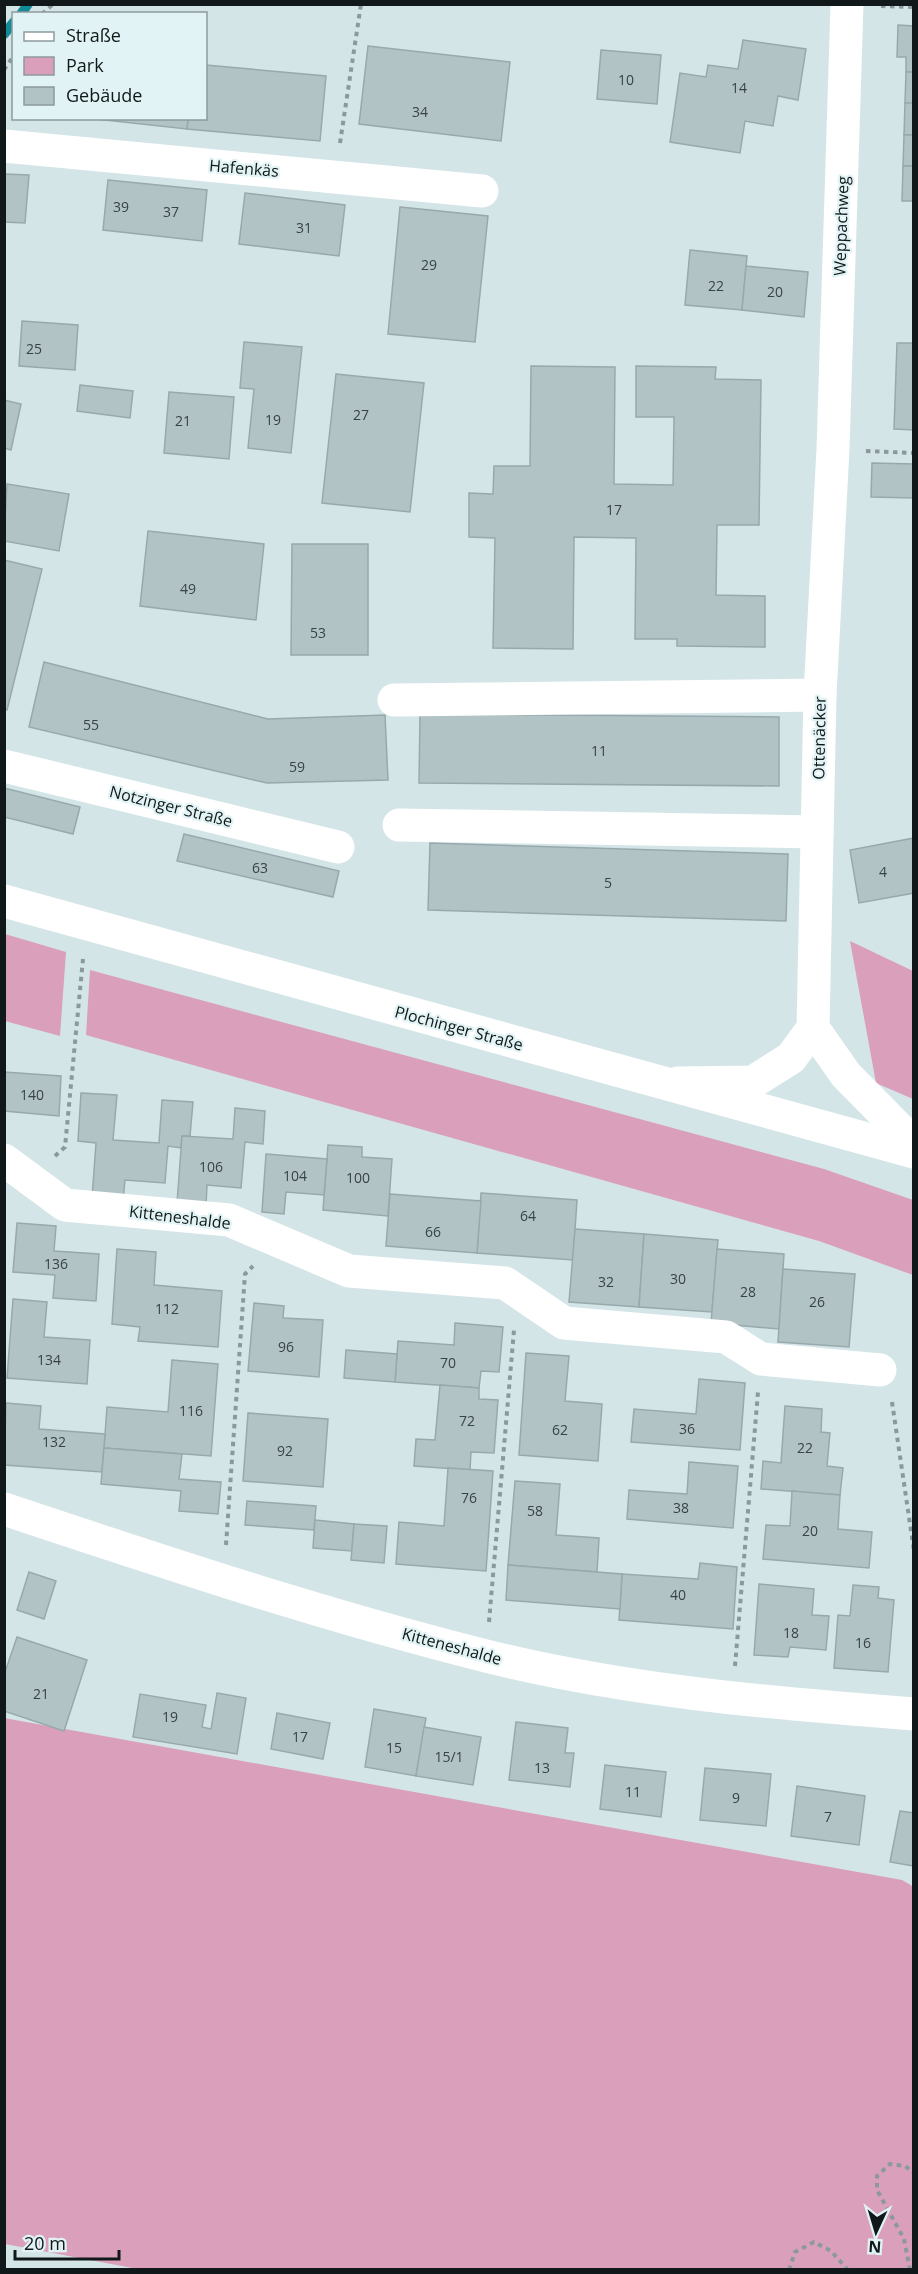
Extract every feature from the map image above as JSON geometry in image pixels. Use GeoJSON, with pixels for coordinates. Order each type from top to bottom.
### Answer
{"type":"FeatureCollection","features":[{"type":"Feature","properties":{"kind":"street","name":"Weppachweg"},"geometry":{"type":"LineString","coordinates":[[833,449],[847,4]]}},
{"type":"Feature","properties":{"kind":"street","name":"Hafenkäs"},"geometry":{"type":"LineString","coordinates":[[4,146],[482,191]]}},
{"type":"Feature","properties":{"kind":"street","name":"Ottenäcker"},"geometry":{"type":"LineString","coordinates":[[813,1028],[820,695],[833,449]]}},
{"type":"Feature","properties":{"kind":"street"},"geometry":{"type":"LineString","coordinates":[[394,700],[820,695]]}},
{"type":"Feature","properties":{"kind":"street","name":"Notzinger Straße"},"geometry":{"type":"LineString","coordinates":[[4,766],[338,847]]}},
{"type":"Feature","properties":{"kind":"street"},"geometry":{"type":"LineString","coordinates":[[399,825],[817,832]]}},
{"type":"Feature","properties":{"kind":"street","name":"Plochinger Straße"},"geometry":{"type":"LineString","coordinates":[[4,901],[914,1152]]}},
{"type":"Feature","properties":{"kind":"street"},"geometry":{"type":"LineString","coordinates":[[659,1083],[753,1082],[791,1059],[813,1028],[846,1075],[914,1144]]}},
{"type":"Feature","properties":{"kind":"street","name":"Kitteneshalde"},"geometry":{"type":"LineString","coordinates":[[18,1169],[65,1205],[230,1220],[349,1271],[505,1283],[531,1298],[564,1323],[726,1337],[761,1359],[880,1370]]}},
{"type":"Feature","properties":{"kind":"street","name":"Kitteneshalde"},"geometry":{"type":"LineString","coordinates":[[4,1509],[223,1582],[486,1656],[603,1680],[732,1700],[914,1714]]}},
{"type":"Feature","properties":{"kind":"path"},"geometry":{"type":"LineString","coordinates":[[334,177],[361,4]]}},
{"type":"Feature","properties":{"kind":"path"},"geometry":{"type":"LineString","coordinates":[[833,449],[914,453]]}},
{"type":"Feature","properties":{"kind":"path"},"geometry":{"type":"LineString","coordinates":[[18,1169],[65,1147],[86,925]]}},
{"type":"Feature","properties":{"kind":"path"},"geometry":{"type":"LineString","coordinates":[[223,1582],[245,1274],[276,1240]]}},
{"type":"Feature","properties":{"kind":"path"},"geometry":{"type":"LineString","coordinates":[[486,1656],[514,1325],[531,1298]]}},
{"type":"Feature","properties":{"kind":"path"},"geometry":{"type":"LineString","coordinates":[[732,1700],[761,1359]]}},
{"type":"Feature","properties":{"kind":"path"},"geometry":{"type":"LineString","coordinates":[[880,1370],[894,1407],[914,1551]]}},
{"type":"Feature","properties":{"kind":"path"},"geometry":{"type":"LineString","coordinates":[[910,2270],[903,2239],[878,2190],[877,2176],[890,2164],[905,2166],[914,2172]]}},
{"type":"Feature","properties":{"kind":"path"},"geometry":{"type":"LineString","coordinates":[[789,2270],[795,2252],[814,2242],[831,2250],[848,2270]]}},
{"type":"Feature","properties":{"kind":"green space"},"geometry":{"type":"Polygon","coordinates":[[[5,934],[66,952],[60,1036],[5,1021],[5,934]]]}},
{"type":"Feature","properties":{"kind":"green space"},"geometry":{"type":"Polygon","coordinates":[[[850,941],[913,971],[913,1099],[876,1083],[850,941]]]}},
{"type":"Feature","properties":{"kind":"green space"},"geometry":{"type":"Polygon","coordinates":[[[90,970],[824,1169],[913,1200],[913,1275],[819,1241],[86,1035],[90,970]]]}},
{"type":"Feature","properties":{"kind":"green space"},"geometry":{"type":"Polygon","coordinates":[[[4,1718],[902,1880],[914,1887],[913,2269],[143,2270],[5,2244],[4,1718]]]}},
{"type":"Feature","properties":{"kind":"building"},"geometry":{"type":"Polygon","coordinates":[[[898,25],[914,26],[914,72],[906,72],[906,57],[897,57],[898,25]]]}},
{"type":"Feature","properties":{"kind":"building"},"geometry":{"type":"Polygon","coordinates":[[[743,40],[806,49],[798,100],[778,96],[773,126],[745,121],[740,153],[670,142],[680,73],[706,77],[708,65],[738,69],[743,40]]]}},
{"type":"Feature","properties":{"kind":"building"},"geometry":{"type":"Polygon","coordinates":[[[368,46],[510,62],[501,141],[359,124],[368,46]]]}},
{"type":"Feature","properties":{"kind":"building"},"geometry":{"type":"Polygon","coordinates":[[[601,50],[661,55],[657,104],[597,99],[601,50]]]}},
{"type":"Feature","properties":{"kind":"building"},"geometry":{"type":"Polygon","coordinates":[[[207,65],[326,76],[320,141],[187,129],[188,120],[207,120],[207,65]]]}},
{"type":"Feature","properties":{"kind":"building"},"geometry":{"type":"Polygon","coordinates":[[[906,72],[914,72],[914,103],[905,103],[906,72]]]}},
{"type":"Feature","properties":{"kind":"building"},"geometry":{"type":"Polygon","coordinates":[[[905,103],[914,103],[914,135],[904,135],[905,103]]]}},
{"type":"Feature","properties":{"kind":"building"},"geometry":{"type":"Polygon","coordinates":[[[104,120],[188,120],[187,129],[104,120]]]}},
{"type":"Feature","properties":{"kind":"building"},"geometry":{"type":"Polygon","coordinates":[[[904,135],[914,135],[914,166],[903,166],[904,135]]]}},
{"type":"Feature","properties":{"kind":"building"},"geometry":{"type":"Polygon","coordinates":[[[903,166],[914,166],[914,201],[902,201],[903,166]]]}},
{"type":"Feature","properties":{"kind":"building"},"geometry":{"type":"Polygon","coordinates":[[[4,174],[29,175],[25,223],[4,222],[4,174]]]}},
{"type":"Feature","properties":{"kind":"building"},"geometry":{"type":"Polygon","coordinates":[[[108,180],[207,190],[202,241],[103,230],[108,180]]]}},
{"type":"Feature","properties":{"kind":"building"},"geometry":{"type":"Polygon","coordinates":[[[245,193],[345,205],[339,256],[239,244],[245,193]]]}},
{"type":"Feature","properties":{"kind":"building"},"geometry":{"type":"Polygon","coordinates":[[[400,207],[488,216],[475,342],[388,334],[400,207]]]}},
{"type":"Feature","properties":{"kind":"building"},"geometry":{"type":"Polygon","coordinates":[[[690,250],[747,256],[742,310],[685,305],[690,250]]]}},
{"type":"Feature","properties":{"kind":"building"},"geometry":{"type":"Polygon","coordinates":[[[746,266],[808,272],[804,317],[742,310],[746,266]]]}},
{"type":"Feature","properties":{"kind":"building"},"geometry":{"type":"Polygon","coordinates":[[[22,321],[78,325],[75,370],[19,366],[22,321]]]}},
{"type":"Feature","properties":{"kind":"building"},"geometry":{"type":"Polygon","coordinates":[[[244,342],[302,347],[291,453],[248,448],[254,389],[240,388],[244,342]]]}},
{"type":"Feature","properties":{"kind":"building"},"geometry":{"type":"Polygon","coordinates":[[[897,343],[914,343],[914,430],[894,429],[897,343]]]}},
{"type":"Feature","properties":{"kind":"building"},"geometry":{"type":"Polygon","coordinates":[[[531,366],[615,367],[614,484],[673,485],[674,417],[636,417],[636,366],[716,367],[715,379],[761,380],[759,525],[717,525],[716,595],[765,596],[765,647],[677,646],[677,639],[635,639],[636,538],[574,537],[573,649],[493,648],[495,538],[469,537],[469,493],[493,494],[494,466],[530,466],[531,366]]]}},
{"type":"Feature","properties":{"kind":"building"},"geometry":{"type":"Polygon","coordinates":[[[336,374],[424,383],[410,512],[322,503],[336,374]]]}},
{"type":"Feature","properties":{"kind":"building"},"geometry":{"type":"Polygon","coordinates":[[[80,385],[133,391],[130,418],[77,411],[80,385]]]}},
{"type":"Feature","properties":{"kind":"building"},"geometry":{"type":"Polygon","coordinates":[[[169,392],[234,397],[229,459],[164,453],[169,392]]]}},
{"type":"Feature","properties":{"kind":"building"},"geometry":{"type":"Polygon","coordinates":[[[4,400],[21,404],[11,450],[4,448],[4,400]]]}},
{"type":"Feature","properties":{"kind":"building"},"geometry":{"type":"Polygon","coordinates":[[[872,463],[914,464],[914,498],[871,497],[872,463]]]}},
{"type":"Feature","properties":{"kind":"building"},"geometry":{"type":"Polygon","coordinates":[[[7,484],[69,494],[59,551],[4,541],[7,484]]]}},
{"type":"Feature","properties":{"kind":"building"},"geometry":{"type":"Polygon","coordinates":[[[148,531],[264,544],[256,620],[140,606],[148,531]]]}},
{"type":"Feature","properties":{"kind":"building"},"geometry":{"type":"Polygon","coordinates":[[[292,544],[368,544],[368,655],[291,655],[292,544]]]}},
{"type":"Feature","properties":{"kind":"building"},"geometry":{"type":"Polygon","coordinates":[[[4,560],[42,569],[7,710],[4,709],[4,560]]]}},
{"type":"Feature","properties":{"kind":"building"},"geometry":{"type":"Polygon","coordinates":[[[44,662],[268,719],[385,715],[388,780],[267,783],[29,727],[44,662]]]}},
{"type":"Feature","properties":{"kind":"building"},"geometry":{"type":"Polygon","coordinates":[[[420,714],[779,717],[779,786],[419,783],[420,714]]]}},
{"type":"Feature","properties":{"kind":"building"},"geometry":{"type":"Polygon","coordinates":[[[4,788],[80,807],[73,834],[4,817],[4,788]]]}},
{"type":"Feature","properties":{"kind":"building"},"geometry":{"type":"Polygon","coordinates":[[[184,834],[339,871],[333,897],[177,861],[184,834]]]}},
{"type":"Feature","properties":{"kind":"building"},"geometry":{"type":"Polygon","coordinates":[[[914,838],[914,893],[859,903],[850,850],[914,838]]]}},
{"type":"Feature","properties":{"kind":"building"},"geometry":{"type":"Polygon","coordinates":[[[430,843],[788,854],[786,921],[428,910],[430,843]]]}},
{"type":"Feature","properties":{"kind":"building"},"geometry":{"type":"Polygon","coordinates":[[[4,1072],[61,1076],[59,1116],[4,1111],[4,1072]]]}},
{"type":"Feature","properties":{"kind":"building"},"geometry":{"type":"Polygon","coordinates":[[[81,1093],[117,1095],[113,1140],[159,1143],[162,1100],[193,1102],[190,1136],[182,1136],[181,1148],[168,1146],[165,1183],[125,1180],[123,1201],[92,1198],[96,1143],[78,1141],[81,1093]]]}},
{"type":"Feature","properties":{"kind":"building"},"geometry":{"type":"Polygon","coordinates":[[[235,1108],[265,1111],[263,1144],[245,1142],[241,1188],[207,1185],[206,1206],[177,1203],[182,1136],[233,1139],[235,1108]]]}},
{"type":"Feature","properties":{"kind":"building"},"geometry":{"type":"Polygon","coordinates":[[[328,1145],[362,1147],[362,1157],[392,1159],[388,1216],[323,1210],[328,1145]]]}},
{"type":"Feature","properties":{"kind":"building"},"geometry":{"type":"Polygon","coordinates":[[[266,1154],[327,1159],[324,1195],[286,1192],[284,1214],[262,1212],[266,1154]]]}},
{"type":"Feature","properties":{"kind":"building"},"geometry":{"type":"Polygon","coordinates":[[[481,1193],[577,1200],[573,1260],[477,1253],[481,1193]]]}},
{"type":"Feature","properties":{"kind":"building"},"geometry":{"type":"Polygon","coordinates":[[[390,1194],[481,1201],[477,1253],[386,1246],[390,1194]]]}},
{"type":"Feature","properties":{"kind":"building"},"geometry":{"type":"Polygon","coordinates":[[[17,1223],[56,1226],[54,1251],[99,1254],[96,1301],[53,1298],[55,1275],[13,1272],[17,1223]]]}},
{"type":"Feature","properties":{"kind":"building"},"geometry":{"type":"Polygon","coordinates":[[[575,1229],[644,1234],[639,1307],[569,1302],[575,1229]]]}},
{"type":"Feature","properties":{"kind":"building"},"geometry":{"type":"Polygon","coordinates":[[[644,1234],[718,1240],[712,1312],[639,1307],[644,1234]]]}},
{"type":"Feature","properties":{"kind":"building"},"geometry":{"type":"Polygon","coordinates":[[[117,1249],[156,1252],[154,1285],[222,1291],[218,1347],[138,1341],[140,1327],[112,1324],[117,1249]]]}},
{"type":"Feature","properties":{"kind":"building"},"geometry":{"type":"Polygon","coordinates":[[[717,1249],[784,1254],[779,1329],[711,1323],[717,1249]]]}},
{"type":"Feature","properties":{"kind":"building"},"geometry":{"type":"Polygon","coordinates":[[[783,1269],[855,1274],[849,1347],[778,1342],[783,1269]]]}},
{"type":"Feature","properties":{"kind":"building"},"geometry":{"type":"Polygon","coordinates":[[[13,1299],[47,1302],[44,1337],[90,1340],[87,1384],[7,1378],[13,1299]]]}},
{"type":"Feature","properties":{"kind":"building"},"geometry":{"type":"Polygon","coordinates":[[[254,1303],[284,1306],[283,1318],[323,1320],[319,1377],[248,1371],[254,1303]]]}},
{"type":"Feature","properties":{"kind":"building"},"geometry":{"type":"Polygon","coordinates":[[[455,1323],[503,1327],[499,1372],[481,1371],[479,1388],[395,1382],[398,1341],[454,1345],[455,1323]]]}},
{"type":"Feature","properties":{"kind":"building"},"geometry":{"type":"Polygon","coordinates":[[[346,1350],[397,1354],[395,1382],[344,1378],[346,1350]]]}},
{"type":"Feature","properties":{"kind":"building"},"geometry":{"type":"Polygon","coordinates":[[[526,1353],[569,1356],[565,1401],[602,1404],[598,1461],[519,1455],[526,1353]]]}},
{"type":"Feature","properties":{"kind":"building"},"geometry":{"type":"Polygon","coordinates":[[[172,1360],[218,1364],[211,1456],[104,1448],[107,1407],[168,1412],[172,1360]]]}},
{"type":"Feature","properties":{"kind":"building"},"geometry":{"type":"Polygon","coordinates":[[[699,1379],[745,1383],[740,1450],[631,1442],[634,1409],[696,1414],[699,1379]]]}},
{"type":"Feature","properties":{"kind":"building"},"geometry":{"type":"Polygon","coordinates":[[[440,1385],[479,1388],[479,1399],[498,1400],[494,1453],[471,1452],[470,1470],[414,1466],[416,1439],[435,1440],[440,1385]]]}},
{"type":"Feature","properties":{"kind":"building"},"geometry":{"type":"Polygon","coordinates":[[[6,1403],[41,1406],[39,1429],[105,1434],[102,1472],[4,1465],[6,1403]]]}},
{"type":"Feature","properties":{"kind":"building"},"geometry":{"type":"Polygon","coordinates":[[[785,1406],[822,1409],[821,1432],[830,1433],[827,1466],[843,1468],[840,1495],[761,1489],[763,1461],[781,1463],[785,1406]]]}},
{"type":"Feature","properties":{"kind":"building"},"geometry":{"type":"Polygon","coordinates":[[[248,1413],[328,1419],[323,1487],[243,1481],[248,1413]]]}},
{"type":"Feature","properties":{"kind":"building"},"geometry":{"type":"Polygon","coordinates":[[[104,1448],[182,1454],[179,1479],[221,1482],[218,1514],[179,1511],[181,1491],[101,1484],[104,1448]]]}},
{"type":"Feature","properties":{"kind":"building"},"geometry":{"type":"Polygon","coordinates":[[[689,1462],[738,1466],[733,1528],[627,1519],[629,1490],[687,1494],[689,1462]]]}},
{"type":"Feature","properties":{"kind":"building"},"geometry":{"type":"Polygon","coordinates":[[[448,1468],[493,1471],[486,1571],[396,1564],[399,1522],[444,1526],[448,1468]]]}},
{"type":"Feature","properties":{"kind":"building"},"geometry":{"type":"Polygon","coordinates":[[[515,1481],[560,1484],[556,1535],[599,1538],[597,1572],[508,1565],[515,1481]]]}},
{"type":"Feature","properties":{"kind":"building"},"geometry":{"type":"Polygon","coordinates":[[[792,1491],[840,1495],[838,1529],[872,1532],[869,1568],[763,1559],[766,1525],[790,1526],[792,1491]]]}},
{"type":"Feature","properties":{"kind":"building"},"geometry":{"type":"Polygon","coordinates":[[[247,1501],[316,1506],[314,1530],[245,1525],[247,1501]]]}},
{"type":"Feature","properties":{"kind":"building"},"geometry":{"type":"Polygon","coordinates":[[[315,1520],[354,1524],[352,1551],[313,1548],[315,1520]]]}},
{"type":"Feature","properties":{"kind":"building"},"geometry":{"type":"Polygon","coordinates":[[[354,1524],[387,1526],[384,1563],[351,1560],[354,1524]]]}},
{"type":"Feature","properties":{"kind":"building"},"geometry":{"type":"Polygon","coordinates":[[[700,1563],[737,1567],[733,1629],[619,1620],[622,1574],[698,1579],[700,1563]]]}},
{"type":"Feature","properties":{"kind":"building"},"geometry":{"type":"Polygon","coordinates":[[[508,1565],[622,1574],[620,1609],[506,1600],[508,1565]]]}},
{"type":"Feature","properties":{"kind":"building"},"geometry":{"type":"Polygon","coordinates":[[[29,1572],[56,1581],[44,1619],[17,1610],[29,1572]]]}},
{"type":"Feature","properties":{"kind":"building"},"geometry":{"type":"Polygon","coordinates":[[[759,1584],[814,1589],[812,1615],[829,1616],[826,1650],[790,1647],[788,1657],[754,1655],[759,1584]]]}},
{"type":"Feature","properties":{"kind":"building"},"geometry":{"type":"Polygon","coordinates":[[[853,1585],[879,1587],[878,1598],[894,1600],[888,1672],[834,1668],[838,1615],[850,1616],[853,1585]]]}},
{"type":"Feature","properties":{"kind":"building"},"geometry":{"type":"Polygon","coordinates":[[[17,1637],[87,1660],[64,1731],[4,1711],[4,1675],[17,1637]]]}},
{"type":"Feature","properties":{"kind":"building"},"geometry":{"type":"Polygon","coordinates":[[[217,1693],[246,1698],[237,1754],[133,1737],[140,1694],[206,1705],[202,1727],[211,1729],[217,1693]]]}},
{"type":"Feature","properties":{"kind":"building"},"geometry":{"type":"Polygon","coordinates":[[[374,1709],[426,1718],[416,1776],[365,1767],[374,1709]]]}},
{"type":"Feature","properties":{"kind":"building"},"geometry":{"type":"Polygon","coordinates":[[[277,1713],[330,1723],[323,1759],[271,1749],[277,1713]]]}},
{"type":"Feature","properties":{"kind":"building"},"geometry":{"type":"Polygon","coordinates":[[[516,1722],[568,1728],[565,1753],[574,1753],[570,1787],[509,1780],[516,1722]]]}},
{"type":"Feature","properties":{"kind":"building"},"geometry":{"type":"Polygon","coordinates":[[[424,1727],[481,1737],[473,1785],[416,1776],[424,1727]]]}},
{"type":"Feature","properties":{"kind":"building"},"geometry":{"type":"Polygon","coordinates":[[[605,1765],[666,1772],[661,1817],[600,1809],[605,1765]]]}},
{"type":"Feature","properties":{"kind":"building"},"geometry":{"type":"Polygon","coordinates":[[[705,1768],[771,1774],[766,1826],[700,1820],[705,1768]]]}},
{"type":"Feature","properties":{"kind":"building"},"geometry":{"type":"Polygon","coordinates":[[[797,1786],[865,1796],[859,1845],[791,1836],[797,1786]]]}},
{"type":"Feature","properties":{"kind":"building"},"geometry":{"type":"Polygon","coordinates":[[[900,1811],[914,1813],[914,1866],[890,1862],[900,1811]]]}},
{"type":"Feature","properties":{"kind":"waterway"},"geometry":{"type":"LineString","coordinates":[[22,12],[28,4]]}},
{"type":"Feature","properties":{"kind":"waterway"},"geometry":{"type":"LineString","coordinates":[[4,34],[12,24]]}}]}
